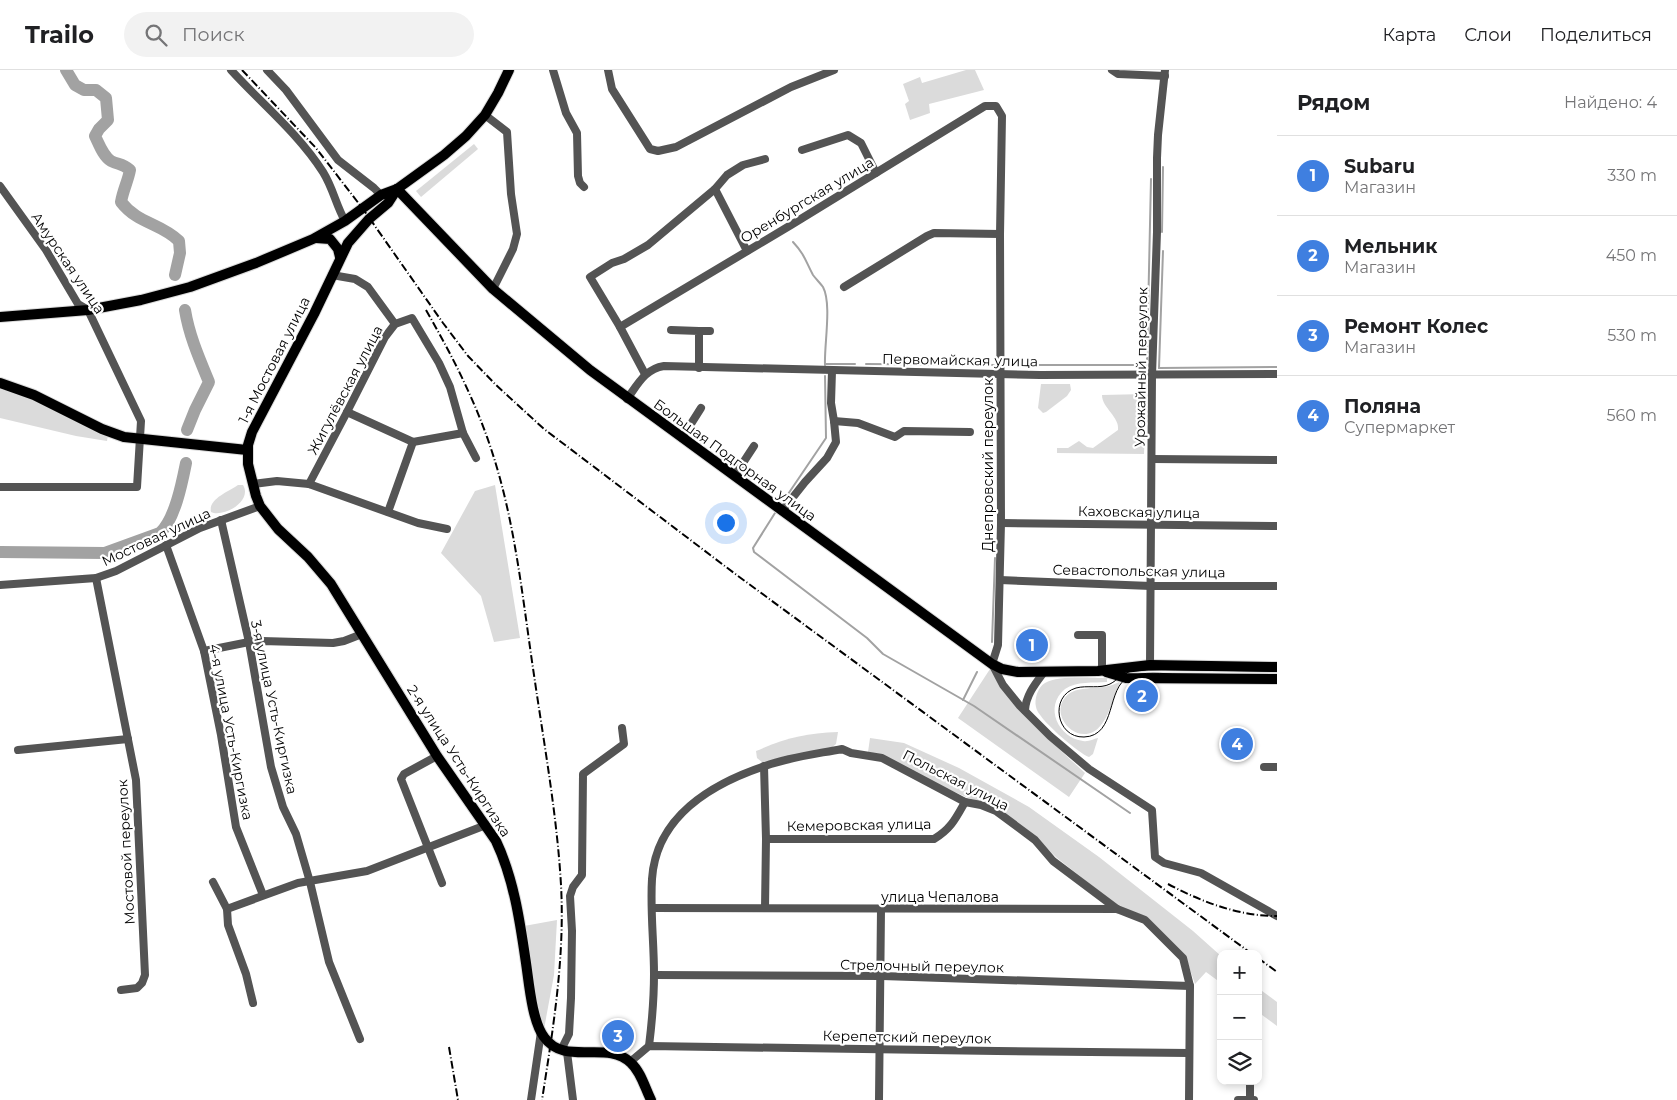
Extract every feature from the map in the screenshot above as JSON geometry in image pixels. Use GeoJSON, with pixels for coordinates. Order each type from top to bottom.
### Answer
{"type":"FeatureCollection","features":[{"type":"Feature","properties":{"kind":"main road"},"geometry":{"type":"LineString","coordinates":[[0,317],[88,310],[142,300],[190,287],[256,263],[313,239],[345,221],[381,194],[396,189],[444,155],[466,136],[485,115],[498,94],[509,70]]}},
{"type":"Feature","properties":{"kind":"main road","name":"1-я Мостовая улица"},"geometry":{"type":"LineString","coordinates":[[260,506],[248,464],[247,450],[252,432],[314,314],[340,257],[357,231],[388,203],[396,189]]}},
{"type":"Feature","properties":{"kind":"main road","name":"Большая Подгорная улица"},"geometry":{"type":"LineString","coordinates":[[396,189],[492,288],[590,370],[992,664],[1002,669],[1018,672],[1100,671],[1129,666],[1150,665],[1277,667]]}},
{"type":"Feature","properties":{"kind":"main road"},"geometry":{"type":"LineString","coordinates":[[313,239],[324,238],[330,240],[338,249],[340,257]]}},
{"type":"Feature","properties":{"kind":"main road"},"geometry":{"type":"LineString","coordinates":[[0,383],[34,394],[102,429],[124,437],[247,450]]}},
{"type":"Feature","properties":{"kind":"main road","name":"2-я улица Усть-Киргизка"},"geometry":{"type":"LineString","coordinates":[[260,506],[278,529],[320,570],[437,756],[486,825],[503,855],[516,906],[532,1001],[541,1032]]}},
{"type":"Feature","properties":{"kind":"main road"},"geometry":{"type":"LineString","coordinates":[[1126,678],[1125,671],[1129,666]]}},
{"type":"Feature","properties":{"kind":"main road","name":"Большая Подгорная улица"},"geometry":{"type":"LineString","coordinates":[[1100,671],[1114,673],[1126,678],[1277,679]]}},
{"type":"Feature","properties":{"kind":"main road"},"geometry":{"type":"LineString","coordinates":[[541,1032],[551,1044],[564,1051],[617,1054],[633,1066],[651,1100]]}},
{"type":"Feature","properties":{"kind":"street"},"geometry":{"type":"LineString","coordinates":[[230,70],[289,128],[323,171],[332,186],[345,221]]}},
{"type":"Feature","properties":{"kind":"street"},"geometry":{"type":"LineString","coordinates":[[267,70],[286,90],[338,160],[381,194]]}},
{"type":"Feature","properties":{"kind":"street"},"geometry":{"type":"LineString","coordinates":[[553,70],[566,113],[577,133],[578,176],[580,183],[584,187]]}},
{"type":"Feature","properties":{"kind":"street"},"geometry":{"type":"LineString","coordinates":[[608,70],[612,89],[650,149],[658,151],[676,147],[791,87],[834,70]]}},
{"type":"Feature","properties":{"kind":"street"},"geometry":{"type":"LineString","coordinates":[[1112,70],[1118,74],[1165,73]]}},
{"type":"Feature","properties":{"kind":"street","name":"Урожайный переулок"},"geometry":{"type":"LineString","coordinates":[[1150,665],[1152,374],[1158,135],[1165,73]]}},
{"type":"Feature","properties":{"kind":"street","name":"Оренбургская улица"},"geometry":{"type":"LineString","coordinates":[[620,327],[985,106],[996,106],[1002,116]]}},
{"type":"Feature","properties":{"kind":"street"},"geometry":{"type":"LineString","coordinates":[[485,115],[506,132],[511,194],[517,234],[513,249],[492,288]]}},
{"type":"Feature","properties":{"kind":"street","name":"Днепровский переулок"},"geometry":{"type":"LineString","coordinates":[[992,664],[998,645],[1000,580],[1002,116]]}},
{"type":"Feature","properties":{"kind":"street"},"geometry":{"type":"LineString","coordinates":[[802,150],[848,135],[861,143],[876,173]]}},
{"type":"Feature","properties":{"kind":"street"},"geometry":{"type":"LineString","coordinates":[[628,398],[645,374],[590,277],[612,263],[624,259],[648,246],[716,189],[727,175],[743,165],[765,160]]}},
{"type":"Feature","properties":{"kind":"street","name":"Амурская улица"},"geometry":{"type":"LineString","coordinates":[[0,186],[46,250],[78,304],[88,310],[141,421],[137,488],[0,487]]}},
{"type":"Feature","properties":{"kind":"street"},"geometry":{"type":"LineString","coordinates":[[716,189],[747,251]]}},
{"type":"Feature","properties":{"kind":"street"},"geometry":{"type":"LineString","coordinates":[[844,288],[934,233],[1000,234]]}},
{"type":"Feature","properties":{"kind":"street"},"geometry":{"type":"LineString","coordinates":[[332,275],[355,279],[368,287],[395,324]]}},
{"type":"Feature","properties":{"kind":"street","name":"Жигулёвская улица"},"geometry":{"type":"LineString","coordinates":[[309,484],[384,337],[395,324],[412,318],[439,363],[450,387],[463,433]]}},
{"type":"Feature","properties":{"kind":"street"},"geometry":{"type":"LineString","coordinates":[[671,330],[710,331]]}},
{"type":"Feature","properties":{"kind":"street"},"geometry":{"type":"LineString","coordinates":[[699,331],[699,368]]}},
{"type":"Feature","properties":{"kind":"street","name":"Первомайская улица"},"geometry":{"type":"LineString","coordinates":[[645,374],[664,366],[832,371],[1001,372],[1048,375],[1277,374]]}},
{"type":"Feature","properties":{"kind":"street"},"geometry":{"type":"LineString","coordinates":[[782,511],[827,458],[836,442],[831,403],[832,371]]}},
{"type":"Feature","properties":{"kind":"street"},"geometry":{"type":"LineString","coordinates":[[682,438],[701,408]]}},
{"type":"Feature","properties":{"kind":"street"},"geometry":{"type":"LineString","coordinates":[[347,412],[413,442],[463,433],[476,458]]}},
{"type":"Feature","properties":{"kind":"street"},"geometry":{"type":"LineString","coordinates":[[834,421],[858,423],[895,437],[904,432],[970,432]]}},
{"type":"Feature","properties":{"kind":"street"},"geometry":{"type":"LineString","coordinates":[[388,512],[413,442]]}},
{"type":"Feature","properties":{"kind":"street"},"geometry":{"type":"LineString","coordinates":[[735,475],[754,446]]}},
{"type":"Feature","properties":{"kind":"street"},"geometry":{"type":"LineString","coordinates":[[1152,460],[1277,460]]}},
{"type":"Feature","properties":{"kind":"street"},"geometry":{"type":"LineString","coordinates":[[253,484],[277,481],[309,484],[418,523],[447,529]]}},
{"type":"Feature","properties":{"kind":"street","name":"Мостовая улица"},"geometry":{"type":"LineString","coordinates":[[0,585],[96,578],[116,571],[166,545],[221,520],[260,506]]}},
{"type":"Feature","properties":{"kind":"street","name":"3-я улица Усть-Киргизка"},"geometry":{"type":"LineString","coordinates":[[221,520],[249,642],[271,767],[283,808],[296,834],[310,882],[329,962],[360,1039]]}},
{"type":"Feature","properties":{"kind":"street","name":"Каховская улица"},"geometry":{"type":"LineString","coordinates":[[1001,523],[1277,526]]}},
{"type":"Feature","properties":{"kind":"street","name":"4-я улица Усть-Киргизка"},"geometry":{"type":"LineString","coordinates":[[166,545],[204,651],[222,735],[236,827],[263,895]]}},
{"type":"Feature","properties":{"kind":"street","name":"Мостовой переулок"},"geometry":{"type":"LineString","coordinates":[[96,578],[136,780],[145,975],[142,983],[137,988],[121,990]]}},
{"type":"Feature","properties":{"kind":"street","name":"Севастопольская улица"},"geometry":{"type":"LineString","coordinates":[[1000,580],[1151,586],[1277,586]]}},
{"type":"Feature","properties":{"kind":"street"},"geometry":{"type":"LineString","coordinates":[[204,651],[249,642],[278,640],[322,644],[332,643],[344,641],[362,634]]}},
{"type":"Feature","properties":{"kind":"street"},"geometry":{"type":"LineString","coordinates":[[1078,635],[1102,635],[1100,671]]}},
{"type":"Feature","properties":{"kind":"street"},"geometry":{"type":"LineString","coordinates":[[992,664],[1003,685],[1050,736],[1088,769],[1152,810],[1155,857],[1164,863],[1202,873],[1277,916]]}},
{"type":"Feature","properties":{"kind":"street"},"geometry":{"type":"LineString","coordinates":[[1025,710],[1030,690],[1044,672]]}},
{"type":"Feature","properties":{"kind":"street"},"geometry":{"type":"LineString","coordinates":[[574,1100],[564,1051],[571,1005],[572,931],[570,896],[573,887],[582,876],[583,774],[624,744],[622,728]]}},
{"type":"Feature","properties":{"kind":"street"},"geometry":{"type":"LineString","coordinates":[[18,750],[128,739]]}},
{"type":"Feature","properties":{"kind":"street","name":"Польская улица"},"geometry":{"type":"LineString","coordinates":[[649,1046],[654,975],[652,878],[657,849],[669,827],[692,802],[730,779],[764,766],[842,749],[852,753],[882,758],[965,802],[981,804],[996,811],[1035,840],[1053,861],[1116,909]]}},
{"type":"Feature","properties":{"kind":"street"},"geometry":{"type":"LineString","coordinates":[[437,756],[404,774],[401,779],[442,883]]}},
{"type":"Feature","properties":{"kind":"street"},"geometry":{"type":"LineString","coordinates":[[764,766],[765,908]]}},
{"type":"Feature","properties":{"kind":"street"},"geometry":{"type":"LineString","coordinates":[[1264,767],[1277,767]]}},
{"type":"Feature","properties":{"kind":"street","name":"Кемеровская улица"},"geometry":{"type":"LineString","coordinates":[[766,839],[934,839],[945,833],[951,826],[965,802]]}},
{"type":"Feature","properties":{"kind":"street"},"geometry":{"type":"LineString","coordinates":[[227,909],[298,883],[367,871],[486,825]]}},
{"type":"Feature","properties":{"kind":"street"},"geometry":{"type":"LineString","coordinates":[[214,882],[227,909],[228,925],[246,974],[253,1004]]}},
{"type":"Feature","properties":{"kind":"street","name":"улица Чепалова"},"geometry":{"type":"LineString","coordinates":[[652,908],[1116,909],[1145,920],[1183,958],[1190,986],[1189,1100]]}},
{"type":"Feature","properties":{"kind":"street"},"geometry":{"type":"LineString","coordinates":[[879,1100],[882,976],[881,909]]}},
{"type":"Feature","properties":{"kind":"street","name":"Стрелочный переулок"},"geometry":{"type":"LineString","coordinates":[[654,975],[882,976],[1190,986]]}},
{"type":"Feature","properties":{"kind":"street","name":"2-я улица Усть-Киргизка"},"geometry":{"type":"LineString","coordinates":[[531,1100],[541,1032]]}},
{"type":"Feature","properties":{"kind":"street"},"geometry":{"type":"LineString","coordinates":[[633,1066],[649,1046]]}},
{"type":"Feature","properties":{"kind":"street","name":"Керепетский переулок"},"geometry":{"type":"LineString","coordinates":[[649,1046],[1189,1053]]}},
{"type":"Feature","properties":{"kind":"street"},"geometry":{"type":"LineString","coordinates":[[1250,1085],[1250,1100]]}},
{"type":"Feature","properties":{"kind":"street"},"geometry":{"type":"LineString","coordinates":[[1238,1100],[1254,1100]]}},
{"type":"Feature","properties":{"kind":"shaded area"},"geometry":{"type":"Polygon","coordinates":[[[966,70],[975,70],[984,90],[929,104],[930,113],[910,120],[905,104],[909,101],[903,84],[920,77],[922,83],[966,70]]]}},
{"type":"Feature","properties":{"kind":"shaded area"},"geometry":{"type":"Polygon","coordinates":[[[474,144],[478,149],[421,197],[416,191],[474,144]]]}},
{"type":"Feature","properties":{"kind":"shaded area"},"geometry":{"type":"Polygon","coordinates":[[[1041,384],[1070,384],[1071,390],[1067,396],[1043,413],[1038,408],[1041,384]]]}},
{"type":"Feature","properties":{"kind":"shaded area"},"geometry":{"type":"Polygon","coordinates":[[[0,387],[33,397],[108,435],[107,441],[76,436],[0,418],[0,387]]]}},
{"type":"Feature","properties":{"kind":"shaded area"},"geometry":{"type":"Polygon","coordinates":[[[1146,394],[1145,417],[1143,417],[1142,425],[1145,426],[1144,454],[1057,453],[1057,448],[1068,448],[1079,441],[1087,447],[1093,448],[1118,430],[1118,425],[1105,404],[1102,395],[1146,394]]]}},
{"type":"Feature","properties":{"kind":"shaded area"},"geometry":{"type":"Polygon","coordinates":[[[238,485],[243,485],[245,491],[244,497],[235,507],[222,513],[211,512],[211,507],[216,500],[238,485]]]}},
{"type":"Feature","properties":{"kind":"shaded area"},"geometry":{"type":"Polygon","coordinates":[[[495,485],[520,638],[494,642],[481,596],[441,553],[475,491],[495,485]]]}},
{"type":"Feature","properties":{"kind":"shaded area"},"geometry":{"type":"Polygon","coordinates":[[[990,669],[1021,711],[1085,773],[1069,797],[958,718],[990,669]]]}},
{"type":"Feature","properties":{"kind":"shaded area"},"geometry":{"type":"Polygon","coordinates":[[[1107,678],[1107,682],[1069,686],[1058,696],[1055,704],[1057,721],[1067,734],[1074,739],[1083,741],[1098,738],[1093,754],[1089,757],[1050,727],[1038,712],[1036,697],[1043,685],[1051,680],[1107,678]]]}},
{"type":"Feature","properties":{"kind":"shaded area"},"geometry":{"type":"Polygon","coordinates":[[[1119,682],[1110,710],[1101,725],[1093,732],[1084,734],[1075,732],[1062,719],[1060,710],[1063,701],[1070,693],[1081,689],[1113,685],[1119,682]]]}},
{"type":"Feature","properties":{"kind":"shaded area"},"geometry":{"type":"Polygon","coordinates":[[[838,732],[836,744],[831,748],[763,763],[757,758],[756,751],[777,743],[806,735],[838,732]]]}},
{"type":"Feature","properties":{"kind":"shaded area"},"geometry":{"type":"Polygon","coordinates":[[[870,738],[904,743],[959,768],[1029,807],[1099,857],[1193,931],[1217,952],[1217,980],[1206,972],[1195,984],[1186,958],[1147,917],[1118,906],[999,809],[932,782],[883,755],[868,752],[870,738]]]}},
{"type":"Feature","properties":{"kind":"shaded area"},"geometry":{"type":"Polygon","coordinates":[[[557,920],[554,975],[544,1029],[536,1002],[524,926],[557,920]]]}},
{"type":"Feature","properties":{"kind":"shaded area"},"geometry":{"type":"Polygon","coordinates":[[[1262,991],[1277,1002],[1277,1026],[1262,1015],[1262,991]]]}},
{"type":"Feature","properties":{"kind":"waterway"},"geometry":{"type":"LineString","coordinates":[[66,70],[75,85],[84,90],[96,90],[106,98],[108,120],[95,136],[108,159],[130,170],[121,202],[135,215],[165,230],[179,241],[180,253],[175,275]]}},
{"type":"Feature","properties":{"kind":"waterway"},"geometry":{"type":"LineString","coordinates":[[1162,232],[1163,167]]}},
{"type":"Feature","properties":{"kind":"waterway"},"geometry":{"type":"LineString","coordinates":[[1146,366],[1151,179]]}},
{"type":"Feature","properties":{"kind":"waterway"},"geometry":{"type":"LineString","coordinates":[[793,242],[826,294],[825,365]]}},
{"type":"Feature","properties":{"kind":"waterway"},"geometry":{"type":"LineString","coordinates":[[1159,368],[1163,251]]}},
{"type":"Feature","properties":{"kind":"waterway"},"geometry":{"type":"LineString","coordinates":[[185,310],[192,337],[209,382],[187,430]]}},
{"type":"Feature","properties":{"kind":"waterway"},"geometry":{"type":"LineString","coordinates":[[825,364],[855,364]]}},
{"type":"Feature","properties":{"kind":"waterway"},"geometry":{"type":"LineString","coordinates":[[866,364],[999,365]]}},
{"type":"Feature","properties":{"kind":"waterway"},"geometry":{"type":"LineString","coordinates":[[1003,365],[1140,365],[1147,368]]}},
{"type":"Feature","properties":{"kind":"waterway"},"geometry":{"type":"LineString","coordinates":[[1159,368],[1277,367]]}},
{"type":"Feature","properties":{"kind":"waterway"},"geometry":{"type":"LineString","coordinates":[[782,503],[826,438],[825,376]]}},
{"type":"Feature","properties":{"kind":"waterway"},"geometry":{"type":"LineString","coordinates":[[0,552],[105,553],[160,533],[174,510],[186,463]]}},
{"type":"Feature","properties":{"kind":"waterway"},"geometry":{"type":"LineString","coordinates":[[775,513],[753,548],[754,552],[867,638],[883,654],[974,706],[1130,813]]}},
{"type":"Feature","properties":{"kind":"waterway"},"geometry":{"type":"LineString","coordinates":[[992,642],[995,558]]}},
{"type":"Feature","properties":{"kind":"waterway"},"geometry":{"type":"LineString","coordinates":[[963,700],[977,672]]}},
{"type":"Feature","properties":{"kind":"tram line"},"geometry":{"type":"LineString","coordinates":[[1277,671],[1140,670],[1129,672],[1106,685],[1080,687],[1067,692],[1059,707],[1059,716],[1067,731],[1075,736],[1094,735],[1102,729],[1107,720],[1117,690],[1122,682],[1129,677],[1140,674],[1277,675]]}},
{"type":"Feature","properties":{"kind":"railway"},"geometry":{"type":"LineString","coordinates":[[242,70],[316,148],[363,209],[468,356],[496,385],[544,429],[734,573],[1247,950]]}},
{"type":"Feature","properties":{"kind":"railway"},"geometry":{"type":"LineString","coordinates":[[426,310],[464,382],[488,439],[508,511],[522,593],[553,806],[561,885],[560,966],[542,1100]]}},
{"type":"Feature","properties":{"kind":"railway"},"geometry":{"type":"LineString","coordinates":[[1168,884],[1194,897],[1234,911],[1277,916]]}},
{"type":"Feature","properties":{"kind":"railway"},"geometry":{"type":"LineString","coordinates":[[1262,961],[1277,972]]}},
{"type":"Feature","properties":{"kind":"railway"},"geometry":{"type":"LineString","coordinates":[[449,1047],[458,1100]]}},
{"type":"Feature","properties":{"kind":"place","name":"Subaru"},"geometry":{"type":"Point","coordinates":[1032,645]}},
{"type":"Feature","properties":{"kind":"place","name":"Мельник"},"geometry":{"type":"Point","coordinates":[1142,696]}},
{"type":"Feature","properties":{"kind":"place","name":"Поляна"},"geometry":{"type":"Point","coordinates":[1237,744]}},
{"type":"Feature","properties":{"kind":"place","name":"Ремонт Колес"},"geometry":{"type":"Point","coordinates":[618,1036]}}]}
